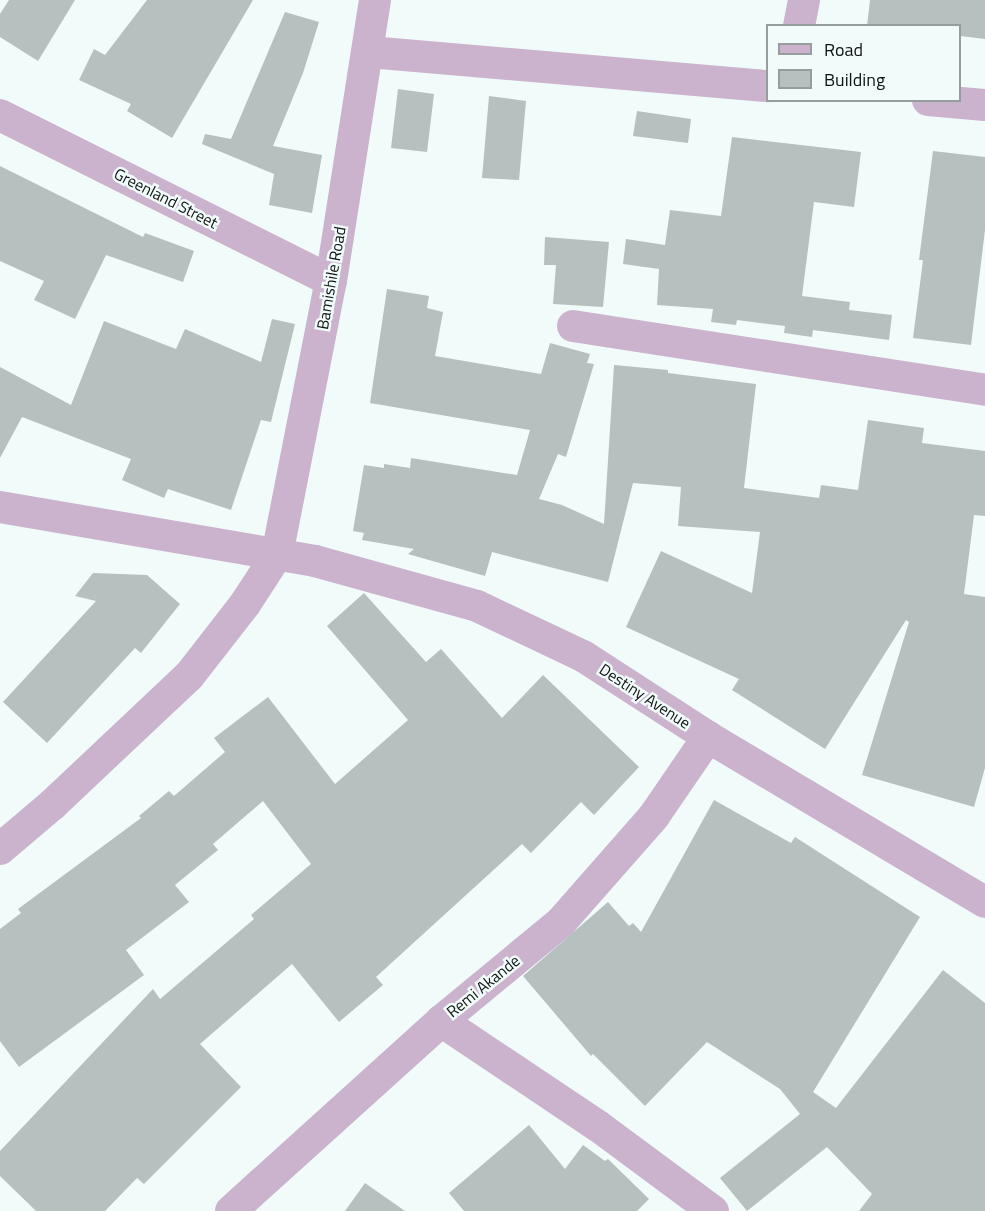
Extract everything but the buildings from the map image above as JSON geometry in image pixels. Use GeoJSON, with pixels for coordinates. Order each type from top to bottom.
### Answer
{"type":"FeatureCollection","features":[{"type":"Feature","properties":{"kind":"street","name":"Bamishile Road"},"geometry":{"type":"LineString","coordinates":[[277,555],[331,281],[369,52],[375,0]]}},
{"type":"Feature","properties":{"kind":"street"},"geometry":{"type":"LineString","coordinates":[[799,24],[804,0]]}},
{"type":"Feature","properties":{"kind":"street"},"geometry":{"type":"LineString","coordinates":[[369,52],[766,86]]}},
{"type":"Feature","properties":{"kind":"street"},"geometry":{"type":"LineString","coordinates":[[951,102],[985,105]]}},
{"type":"Feature","properties":{"kind":"street","name":"Greenland Street"},"geometry":{"type":"LineString","coordinates":[[0,115],[331,281]]}},
{"type":"Feature","properties":{"kind":"street"},"geometry":{"type":"LineString","coordinates":[[573,326],[985,390]]}},
{"type":"Feature","properties":{"kind":"street","name":"Destiny Avenue"},"geometry":{"type":"LineString","coordinates":[[0,507],[315,561],[477,606],[583,656],[708,737],[985,902]]}},
{"type":"Feature","properties":{"kind":"street"},"geometry":{"type":"LineString","coordinates":[[0,849],[53,804],[189,676],[245,604],[277,555]]}},
{"type":"Feature","properties":{"kind":"street","name":"Remi Akande"},"geometry":{"type":"LineString","coordinates":[[231,1211],[441,1021],[561,922],[654,816],[708,737]]}},
{"type":"Feature","properties":{"kind":"street"},"geometry":{"type":"LineString","coordinates":[[441,1021],[598,1126],[713,1211]]}}]}
